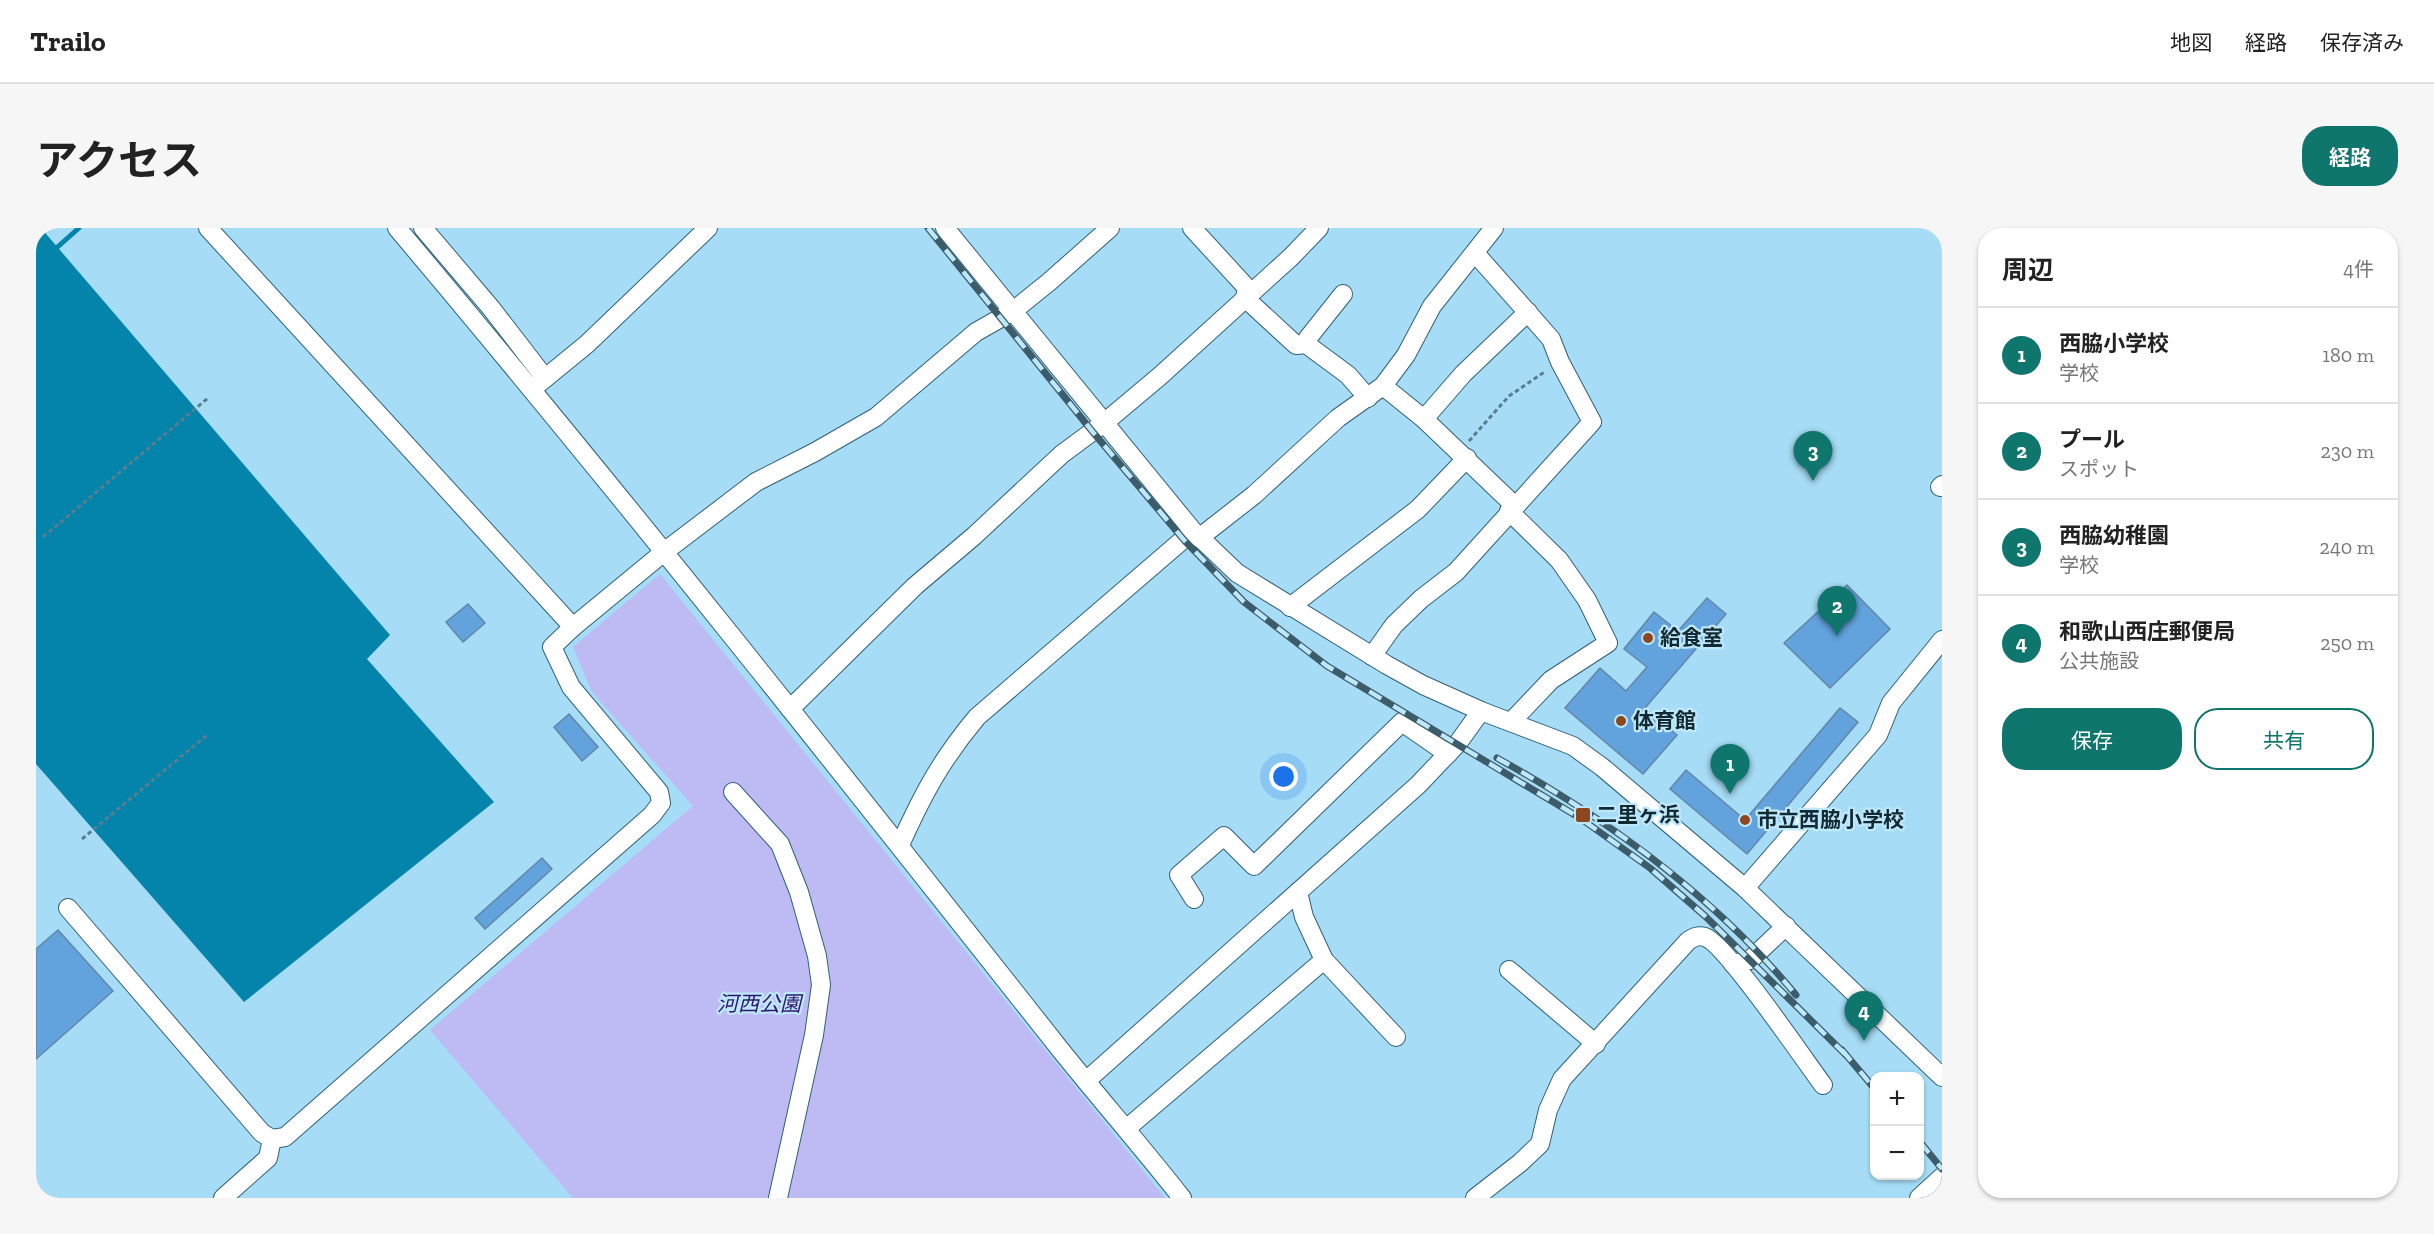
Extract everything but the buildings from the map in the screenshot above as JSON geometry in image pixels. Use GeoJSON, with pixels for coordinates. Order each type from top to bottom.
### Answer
{"type":"FeatureCollection","features":[{"type":"Feature","properties":{"kind":"street"},"geometry":{"type":"LineString","coordinates":[[208,228],[573,627]]}},
{"type":"Feature","properties":{"kind":"street"},"geometry":{"type":"LineString","coordinates":[[397,228],[538,384]]}},
{"type":"Feature","properties":{"kind":"street"},"geometry":{"type":"LineString","coordinates":[[423,228],[491,308],[538,384],[664,552],[1182,1198]]}},
{"type":"Feature","properties":{"kind":"street"},"geometry":{"type":"LineString","coordinates":[[538,384],[587,344],[708,228]]}},
{"type":"Feature","properties":{"kind":"street"},"geometry":{"type":"LineString","coordinates":[[945,228],[1196,534],[1237,573],[1290,608],[1423,685],[1480,711],[1573,747],[1592,760],[1745,888],[1942,1077]]}},
{"type":"Feature","properties":{"kind":"street"},"geometry":{"type":"LineString","coordinates":[[68,908],[261,1133],[272,1139],[285,1137],[652,815],[661,803],[659,792],[571,687],[552,647],[664,552],[756,482],[876,417],[976,332],[1013,311],[1049,282],[1110,228]]}},
{"type":"Feature","properties":{"kind":"street"},"geometry":{"type":"LineString","coordinates":[[1192,228],[1247,288],[1245,298]]}},
{"type":"Feature","properties":{"kind":"street"},"geometry":{"type":"LineString","coordinates":[[790,709],[915,586],[974,536],[1062,454],[1104,423],[1160,376],[1291,257],[1319,228]]}},
{"type":"Feature","properties":{"kind":"street"},"geometry":{"type":"LineString","coordinates":[[900,845],[924,792],[950,749],[977,717],[1196,534],[1254,495],[1338,418],[1383,386],[1406,355],[1432,306],[1494,228]]}},
{"type":"Feature","properties":{"kind":"street"},"geometry":{"type":"LineString","coordinates":[[1372,656],[1394,625],[1421,599],[1456,572],[1592,422],[1560,362],[1551,339],[1475,253]]}},
{"type":"Feature","properties":{"kind":"street"},"geometry":{"type":"LineString","coordinates":[[1306,344],[1308,338],[1343,294]]}},
{"type":"Feature","properties":{"kind":"street"},"geometry":{"type":"LineString","coordinates":[[1245,298],[1296,345],[1306,344],[1348,375],[1368,398]]}},
{"type":"Feature","properties":{"kind":"street"},"geometry":{"type":"LineString","coordinates":[[1424,419],[1463,374],[1528,312]]}},
{"type":"Feature","properties":{"kind":"street"},"geometry":{"type":"LineString","coordinates":[[1383,386],[1463,455],[1559,560],[1587,600],[1608,643],[1551,680],[1511,722]]}},
{"type":"Feature","properties":{"kind":"street"},"geometry":{"type":"LineString","coordinates":[[1290,608],[1418,508],[1463,455]]}},
{"type":"Feature","properties":{"kind":"street"},"geometry":{"type":"LineString","coordinates":[[1745,888],[1878,735],[1891,703],[1942,640]]}},
{"type":"Feature","properties":{"kind":"street"},"geometry":{"type":"LineString","coordinates":[[1086,1081],[1418,785],[1458,743],[1480,711]]}},
{"type":"Feature","properties":{"kind":"street"},"geometry":{"type":"LineString","coordinates":[[1194,899],[1179,875],[1224,836],[1254,866],[1402,722],[1448,754]]}},
{"type":"Feature","properties":{"kind":"street"},"geometry":{"type":"LineString","coordinates":[[733,792],[780,844],[799,891],[817,956],[821,985],[814,1035],[778,1198]]}},
{"type":"Feature","properties":{"kind":"street"},"geometry":{"type":"LineString","coordinates":[[1298,892],[1304,917],[1324,960],[1396,1037]]}},
{"type":"Feature","properties":{"kind":"street"},"geometry":{"type":"LineString","coordinates":[[1733,964],[1750,960],[1786,926]]}},
{"type":"Feature","properties":{"kind":"street"},"geometry":{"type":"LineString","coordinates":[[1475,1198],[1520,1163],[1540,1144],[1548,1110],[1562,1079],[1688,941],[1697,936],[1708,938],[1733,964],[1823,1085]]}},
{"type":"Feature","properties":{"kind":"street"},"geometry":{"type":"LineString","coordinates":[[1126,1129],[1324,960]]}},
{"type":"Feature","properties":{"kind":"street"},"geometry":{"type":"LineString","coordinates":[[1509,970],[1596,1044]]}},
{"type":"Feature","properties":{"kind":"street"},"geometry":{"type":"LineString","coordinates":[[223,1198],[268,1158],[272,1139]]}},
{"type":"Feature","properties":{"kind":"street"},"geometry":{"type":"LineString","coordinates":[[1919,1198],[1942,1177]]}},
{"type":"Feature","properties":{"kind":"path"},"geometry":{"type":"LineString","coordinates":[[1463,455],[1509,396],[1560,362]]}},
{"type":"Feature","properties":{"kind":"path"},"geometry":{"type":"LineString","coordinates":[[43,537],[208,398]]}},
{"type":"Feature","properties":{"kind":"path"},"geometry":{"type":"LineString","coordinates":[[82,839],[207,735]]}},
{"type":"Feature","properties":{"kind":"green space","name":"河西公園"},"geometry":{"type":"Polygon","coordinates":[[[660,574],[1165,1198],[573,1198],[430,1030],[693,806],[592,692],[573,647],[660,574]]]}},
{"type":"Feature","properties":{"kind":"water"},"geometry":{"type":"Polygon","coordinates":[[[36,228],[41,228],[390,635],[367,659],[494,802],[244,1002],[36,764],[36,228]]]}},
{"type":"Feature","properties":{"kind":"waterway"},"geometry":{"type":"LineString","coordinates":[[53,251],[79,228]]}},
{"type":"Feature","properties":{"kind":"railway"},"geometry":{"type":"LineString","coordinates":[[928,228],[1092,431],[1184,540],[1244,602],[1327,666],[1580,818],[1650,868],[1705,916],[1846,1055]]}},
{"type":"Feature","properties":{"kind":"railway"},"geometry":{"type":"LineString","coordinates":[[1497,758],[1579,807],[1658,863],[1730,925],[1796,995]]}},
{"type":"Feature","properties":{"kind":"railway"},"geometry":{"type":"LineString","coordinates":[[1842,1050],[1870,1083]]}},
{"type":"Feature","properties":{"kind":"railway"},"geometry":{"type":"LineString","coordinates":[[1924,1147],[1942,1169]]}},
{"type":"Feature","properties":{"kind":"place","name":"西脇幼稚園"},"geometry":{"type":"Point","coordinates":[1813,481]}},
{"type":"Feature","properties":{"kind":"place","name":"プール"},"geometry":{"type":"Point","coordinates":[1837,636]}},
{"type":"Feature","properties":{"kind":"place","name":"給食室"},"geometry":{"type":"Point","coordinates":[1648,638]}},
{"type":"Feature","properties":{"kind":"place","name":"体育館"},"geometry":{"type":"Point","coordinates":[1621,721]}},
{"type":"Feature","properties":{"kind":"place","name":"西脇小学校"},"geometry":{"type":"Point","coordinates":[1730,794]}},
{"type":"Feature","properties":{"kind":"place","name":"二里ヶ浜"},"geometry":{"type":"Point","coordinates":[1583,815]}},
{"type":"Feature","properties":{"kind":"place","name":"市立西脇小学校"},"geometry":{"type":"Point","coordinates":[1745,820]}},
{"type":"Feature","properties":{"kind":"place","name":"和歌山西庄郵便局"},"geometry":{"type":"Point","coordinates":[1864,1041]}}]}
